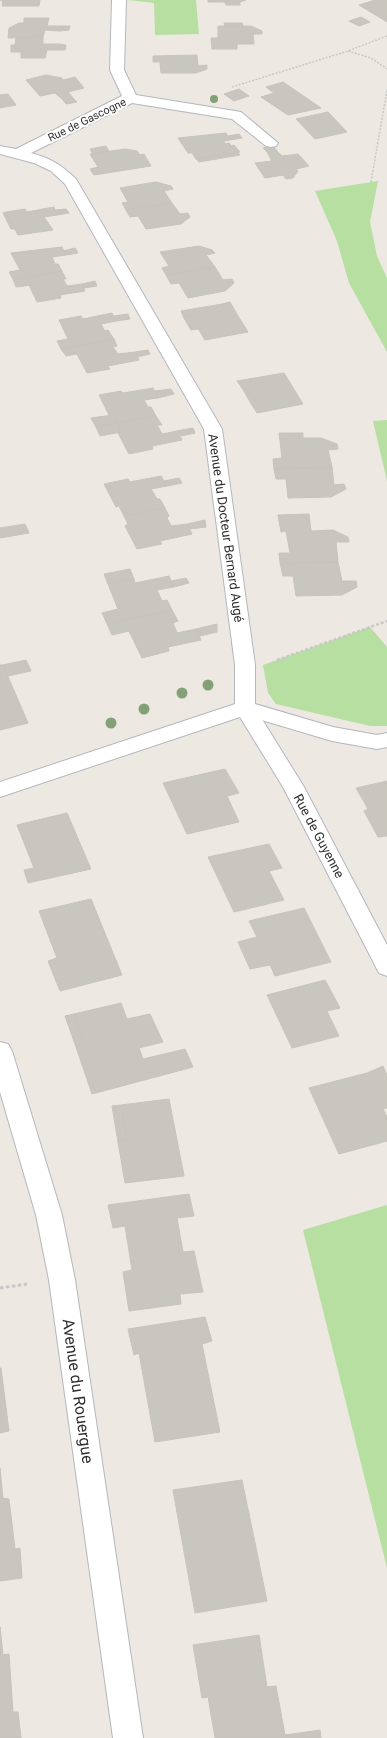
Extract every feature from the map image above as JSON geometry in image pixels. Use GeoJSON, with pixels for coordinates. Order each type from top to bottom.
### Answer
{"type":"FeatureCollection","features":[{"type":"Feature","properties":{"kind":"street","name":"Rue de Gascogne"},"geometry":{"type":"LineString","coordinates":[[18,154],[130,98],[117,70],[119,1]]}},
{"type":"Feature","properties":{"kind":"street"},"geometry":{"type":"LineString","coordinates":[[130,98],[236,115],[271,143]]}},
{"type":"Feature","properties":{"kind":"street","name":"Avenue du Docteur Bernard Augé"},"geometry":{"type":"LineString","coordinates":[[0,150],[39,160],[56,168],[71,182],[213,429],[245,665],[245,708]]}},
{"type":"Feature","properties":{"kind":"street"},"geometry":{"type":"LineString","coordinates":[[0,790],[245,708],[332,734],[377,742],[387,740]]}},
{"type":"Feature","properties":{"kind":"street","name":"Rue de Guyenne"},"geometry":{"type":"LineString","coordinates":[[245,708],[293,787],[387,967]]}},
{"type":"Feature","properties":{"kind":"street","name":"Avenue du Rouergue"},"geometry":{"type":"LineString","coordinates":[[0,1051],[49,1215],[62,1280],[128,1738]]}},
{"type":"Feature","properties":{"kind":"path"},"geometry":{"type":"LineString","coordinates":[[230,87],[348,51],[387,36]]}},
{"type":"Feature","properties":{"kind":"path"},"geometry":{"type":"LineString","coordinates":[[348,51],[371,58],[387,69]]}},
{"type":"Feature","properties":{"kind":"path"},"geometry":{"type":"LineString","coordinates":[[371,182],[387,90]]}},
{"type":"Feature","properties":{"kind":"path"},"geometry":{"type":"LineString","coordinates":[[276,660],[387,622]]}},
{"type":"Feature","properties":{"kind":"path"},"geometry":{"type":"LineString","coordinates":[[0,1288],[24,1285]]}},
{"type":"Feature","properties":{"kind":"green space"},"geometry":{"type":"Polygon","coordinates":[[[128,0],[196,0],[199,34],[155,35],[154,3],[128,0]]]}},
{"type":"Feature","properties":{"kind":"green space"},"geometry":{"type":"Polygon","coordinates":[[[378,181],[370,222],[377,256],[387,278],[387,352],[349,283],[337,241],[315,191],[378,181]]]}},
{"type":"Feature","properties":{"kind":"green space"},"geometry":{"type":"Polygon","coordinates":[[[387,420],[387,481],[373,421],[387,420]]]}},
{"type":"Feature","properties":{"kind":"green space"},"geometry":{"type":"Polygon","coordinates":[[[370,627],[387,647],[387,726],[370,726],[276,704],[268,693],[263,665],[370,627]]]}},
{"type":"Feature","properties":{"kind":"green space"},"geometry":{"type":"Polygon","coordinates":[[[387,1205],[387,1568],[303,1230],[387,1205]]]}},
{"type":"Feature","properties":{"kind":"building"},"geometry":{"type":"Polygon","coordinates":[[[3,0],[40,0],[39,6],[2,6],[3,0]]]}},
{"type":"Feature","properties":{"kind":"building"},"geometry":{"type":"Polygon","coordinates":[[[208,0],[246,0],[240,2],[208,2],[208,0]]]}},
{"type":"Feature","properties":{"kind":"building"},"geometry":{"type":"Polygon","coordinates":[[[375,0],[387,0],[387,22],[359,5],[375,0]]]}},
{"type":"Feature","properties":{"kind":"building"},"geometry":{"type":"Polygon","coordinates":[[[225,2],[240,2],[240,5],[226,5],[225,2]]]}},
{"type":"Feature","properties":{"kind":"building"},"geometry":{"type":"Polygon","coordinates":[[[361,17],[370,22],[359,26],[349,21],[361,17]]]}},
{"type":"Feature","properties":{"kind":"building"},"geometry":{"type":"Polygon","coordinates":[[[24,18],[49,18],[47,26],[61,26],[60,31],[45,30],[43,37],[8,38],[9,28],[19,23],[24,23],[24,18]]]}},
{"type":"Feature","properties":{"kind":"building"},"geometry":{"type":"Polygon","coordinates":[[[224,23],[242,23],[243,26],[225,27],[224,23]]]}},
{"type":"Feature","properties":{"kind":"building"},"geometry":{"type":"Polygon","coordinates":[[[61,26],[70,26],[69,30],[60,31],[61,26]]]}},
{"type":"Feature","properties":{"kind":"building"},"geometry":{"type":"Polygon","coordinates":[[[218,26],[251,26],[262,31],[262,34],[253,34],[254,44],[237,44],[237,49],[212,49],[211,38],[218,38],[218,26]]]}},
{"type":"Feature","properties":{"kind":"building"},"geometry":{"type":"Polygon","coordinates":[[[43,37],[43,44],[59,44],[59,50],[47,50],[45,58],[21,58],[21,52],[11,52],[11,45],[15,45],[16,38],[43,37]]]}},
{"type":"Feature","properties":{"kind":"building"},"geometry":{"type":"Polygon","coordinates":[[[59,44],[66,45],[65,50],[59,50],[59,44]]]}},
{"type":"Feature","properties":{"kind":"building"},"geometry":{"type":"Polygon","coordinates":[[[197,55],[198,66],[207,65],[207,69],[196,73],[161,73],[160,62],[153,62],[153,56],[197,55]]]}},
{"type":"Feature","properties":{"kind":"building"},"geometry":{"type":"Polygon","coordinates":[[[46,75],[62,78],[63,80],[75,77],[84,88],[68,92],[73,98],[63,100],[55,93],[40,96],[26,80],[46,75]]]}},
{"type":"Feature","properties":{"kind":"building"},"geometry":{"type":"Polygon","coordinates":[[[283,82],[321,108],[288,115],[261,97],[274,93],[266,87],[283,82]]]}},
{"type":"Feature","properties":{"kind":"building"},"geometry":{"type":"Polygon","coordinates":[[[239,89],[249,96],[234,101],[224,94],[239,89]]]}},
{"type":"Feature","properties":{"kind":"building"},"geometry":{"type":"Polygon","coordinates":[[[8,94],[16,105],[0,108],[0,95],[8,94]]]}},
{"type":"Feature","properties":{"kind":"building"},"geometry":{"type":"Polygon","coordinates":[[[73,98],[77,102],[66,104],[63,100],[73,98]]]}},
{"type":"Feature","properties":{"kind":"building"},"geometry":{"type":"Polygon","coordinates":[[[328,112],[347,132],[315,139],[296,119],[328,112]]]}},
{"type":"Feature","properties":{"kind":"building"},"geometry":{"type":"Polygon","coordinates":[[[226,133],[230,140],[224,141],[225,144],[229,143],[232,146],[234,145],[240,152],[196,159],[192,153],[188,153],[178,138],[226,133]]]}},
{"type":"Feature","properties":{"kind":"building"},"geometry":{"type":"Polygon","coordinates":[[[239,134],[242,138],[230,140],[228,136],[239,134]]]}},
{"type":"Feature","properties":{"kind":"building"},"geometry":{"type":"Polygon","coordinates":[[[106,146],[109,151],[93,154],[90,149],[106,146]]]}},
{"type":"Feature","properties":{"kind":"building"},"geometry":{"type":"Polygon","coordinates":[[[273,146],[277,151],[267,152],[263,148],[273,146]]]}},
{"type":"Feature","properties":{"kind":"building"},"geometry":{"type":"Polygon","coordinates":[[[125,149],[137,151],[140,155],[144,154],[151,166],[94,175],[90,169],[98,167],[90,154],[125,149]]]}},
{"type":"Feature","properties":{"kind":"building"},"geometry":{"type":"Polygon","coordinates":[[[277,151],[282,156],[298,154],[309,166],[296,169],[298,171],[293,178],[286,179],[283,175],[265,178],[255,163],[272,161],[267,152],[277,151]]]}},
{"type":"Feature","properties":{"kind":"building"},"geometry":{"type":"Polygon","coordinates":[[[237,152],[240,155],[199,162],[196,159],[237,152]]]}},
{"type":"Feature","properties":{"kind":"building"},"geometry":{"type":"Polygon","coordinates":[[[156,182],[171,186],[173,189],[164,191],[172,203],[126,210],[122,203],[128,202],[120,188],[156,182]]]}},
{"type":"Feature","properties":{"kind":"building"},"geometry":{"type":"Polygon","coordinates":[[[172,203],[180,214],[188,213],[190,217],[181,224],[146,229],[138,216],[130,217],[126,210],[172,203]]]}},
{"type":"Feature","properties":{"kind":"building"},"geometry":{"type":"Polygon","coordinates":[[[54,207],[57,215],[44,217],[53,230],[18,235],[6,212],[25,209],[27,212],[54,207]]]}},
{"type":"Feature","properties":{"kind":"building"},"geometry":{"type":"Polygon","coordinates":[[[66,209],[69,213],[57,215],[55,210],[66,209]]]}},
{"type":"Feature","properties":{"kind":"building"},"geometry":{"type":"Polygon","coordinates":[[[6,212],[15,229],[11,229],[3,213],[6,212]]]}},
{"type":"Feature","properties":{"kind":"building"},"geometry":{"type":"Polygon","coordinates":[[[199,246],[212,250],[215,253],[206,255],[215,267],[166,275],[162,268],[169,266],[160,252],[199,246]]]}},
{"type":"Feature","properties":{"kind":"building"},"geometry":{"type":"Polygon","coordinates":[[[62,247],[66,255],[52,257],[55,264],[58,264],[62,271],[28,277],[24,270],[20,270],[11,253],[62,247]]]}},
{"type":"Feature","properties":{"kind":"building"},"geometry":{"type":"Polygon","coordinates":[[[75,248],[78,253],[66,255],[63,251],[75,248]]]}},
{"type":"Feature","properties":{"kind":"building"},"geometry":{"type":"Polygon","coordinates":[[[215,267],[223,280],[232,279],[234,283],[225,291],[188,298],[179,283],[171,284],[166,275],[215,267]]]}},
{"type":"Feature","properties":{"kind":"building"},"geometry":{"type":"Polygon","coordinates":[[[24,270],[28,277],[13,279],[9,272],[24,270]]]}},
{"type":"Feature","properties":{"kind":"building"},"geometry":{"type":"Polygon","coordinates":[[[62,271],[66,279],[63,279],[67,286],[82,284],[85,291],[60,295],[61,298],[37,302],[29,285],[31,285],[28,277],[62,271]]]}},
{"type":"Feature","properties":{"kind":"building"},"geometry":{"type":"Polygon","coordinates":[[[28,277],[31,285],[16,287],[13,279],[28,277]]]}},
{"type":"Feature","properties":{"kind":"building"},"geometry":{"type":"Polygon","coordinates":[[[95,281],[97,286],[84,288],[82,284],[95,281]]]}},
{"type":"Feature","properties":{"kind":"building"},"geometry":{"type":"Polygon","coordinates":[[[230,302],[238,316],[230,318],[222,304],[230,302]]]}},
{"type":"Feature","properties":{"kind":"building"},"geometry":{"type":"Polygon","coordinates":[[[222,304],[230,318],[238,316],[248,332],[205,340],[191,317],[184,318],[181,311],[222,304]]]}},
{"type":"Feature","properties":{"kind":"building"},"geometry":{"type":"Polygon","coordinates":[[[112,313],[116,321],[101,324],[105,331],[108,330],[114,339],[61,349],[57,341],[68,339],[59,320],[81,316],[83,319],[112,313]]]}},
{"type":"Feature","properties":{"kind":"building"},"geometry":{"type":"Polygon","coordinates":[[[128,314],[130,319],[116,321],[114,316],[128,314]]]}},
{"type":"Feature","properties":{"kind":"building"},"geometry":{"type":"Polygon","coordinates":[[[191,317],[198,329],[191,330],[184,318],[191,317]]]}},
{"type":"Feature","properties":{"kind":"building"},"geometry":{"type":"Polygon","coordinates":[[[114,339],[117,346],[113,347],[118,354],[135,352],[139,360],[108,366],[110,369],[87,373],[77,354],[66,356],[61,349],[114,339]]]}},
{"type":"Feature","properties":{"kind":"building"},"geometry":{"type":"Polygon","coordinates":[[[148,350],[150,354],[137,357],[135,352],[148,350]]]}},
{"type":"Feature","properties":{"kind":"building"},"geometry":{"type":"Polygon","coordinates":[[[284,373],[303,404],[257,413],[250,402],[256,401],[248,391],[244,391],[237,381],[284,373]]]}},
{"type":"Feature","properties":{"kind":"building"},"geometry":{"type":"Polygon","coordinates":[[[153,388],[158,398],[144,400],[148,407],[151,407],[156,416],[117,423],[113,415],[109,415],[99,395],[121,391],[123,393],[153,388]]]}},
{"type":"Feature","properties":{"kind":"building"},"geometry":{"type":"Polygon","coordinates":[[[171,389],[174,394],[158,398],[155,391],[171,389]]]}},
{"type":"Feature","properties":{"kind":"building"},"geometry":{"type":"Polygon","coordinates":[[[244,391],[248,391],[256,401],[250,402],[244,391]]]}},
{"type":"Feature","properties":{"kind":"building"},"geometry":{"type":"Polygon","coordinates":[[[113,415],[117,423],[96,427],[91,418],[113,415]]]}},
{"type":"Feature","properties":{"kind":"building"},"geometry":{"type":"Polygon","coordinates":[[[156,416],[162,425],[157,425],[162,434],[177,431],[182,440],[152,446],[153,449],[129,454],[118,433],[121,432],[117,423],[156,416]]]}},
{"type":"Feature","properties":{"kind":"building"},"geometry":{"type":"Polygon","coordinates":[[[117,423],[121,432],[100,436],[96,427],[117,423]]]}},
{"type":"Feature","properties":{"kind":"building"},"geometry":{"type":"Polygon","coordinates":[[[193,428],[195,433],[181,436],[177,431],[193,428]]]}},
{"type":"Feature","properties":{"kind":"building"},"geometry":{"type":"Polygon","coordinates":[[[279,433],[303,433],[303,438],[321,438],[337,444],[338,449],[328,450],[332,467],[274,469],[273,459],[282,458],[279,433]]]}},
{"type":"Feature","properties":{"kind":"building"},"geometry":{"type":"Polygon","coordinates":[[[332,467],[334,485],[344,484],[346,489],[331,497],[288,498],[286,479],[276,479],[274,469],[332,467]]]}},
{"type":"Feature","properties":{"kind":"building"},"geometry":{"type":"Polygon","coordinates":[[[161,476],[167,486],[151,489],[157,499],[160,499],[165,508],[124,516],[119,506],[116,507],[104,484],[128,479],[130,482],[161,476]]]}},
{"type":"Feature","properties":{"kind":"building"},"geometry":{"type":"Polygon","coordinates":[[[179,478],[182,483],[167,486],[164,481],[179,478]]]}},
{"type":"Feature","properties":{"kind":"building"},"geometry":{"type":"Polygon","coordinates":[[[165,508],[169,516],[167,518],[171,526],[187,524],[192,534],[160,541],[162,544],[137,549],[125,526],[128,524],[124,516],[165,508]]]}},
{"type":"Feature","properties":{"kind":"building"},"geometry":{"type":"Polygon","coordinates":[[[309,514],[311,531],[333,530],[348,537],[349,542],[336,542],[338,562],[280,563],[279,553],[290,553],[286,531],[281,532],[278,515],[309,514]]]}},
{"type":"Feature","properties":{"kind":"building"},"geometry":{"type":"Polygon","coordinates":[[[205,520],[206,527],[190,529],[187,524],[205,520]]]}},
{"type":"Feature","properties":{"kind":"building"},"geometry":{"type":"Polygon","coordinates":[[[25,524],[29,533],[0,538],[0,528],[25,524]]]}},
{"type":"Feature","properties":{"kind":"building"},"geometry":{"type":"Polygon","coordinates":[[[338,562],[342,581],[356,581],[357,587],[342,595],[296,596],[293,576],[283,576],[280,563],[338,562]]]}},
{"type":"Feature","properties":{"kind":"building"},"geometry":{"type":"Polygon","coordinates":[[[130,569],[134,579],[108,584],[104,574],[130,569]]]}},
{"type":"Feature","properties":{"kind":"building"},"geometry":{"type":"Polygon","coordinates":[[[169,576],[174,587],[157,590],[162,601],[167,600],[172,610],[107,624],[102,613],[118,609],[108,584],[134,579],[135,583],[169,576]]]}},
{"type":"Feature","properties":{"kind":"building"},"geometry":{"type":"Polygon","coordinates":[[[186,578],[189,583],[174,587],[171,581],[186,578]]]}},
{"type":"Feature","properties":{"kind":"building"},"geometry":{"type":"Polygon","coordinates":[[[172,610],[178,621],[173,623],[177,633],[196,629],[201,640],[168,647],[169,651],[142,658],[129,631],[112,635],[107,624],[172,610]]]}},
{"type":"Feature","properties":{"kind":"building"},"geometry":{"type":"Polygon","coordinates":[[[217,624],[217,632],[200,636],[196,629],[217,624]]]}},
{"type":"Feature","properties":{"kind":"building"},"geometry":{"type":"Polygon","coordinates":[[[26,660],[31,671],[8,676],[3,665],[26,660]]]}},
{"type":"Feature","properties":{"kind":"building"},"geometry":{"type":"Polygon","coordinates":[[[0,665],[3,665],[28,723],[0,730],[0,665]]]}},
{"type":"Feature","properties":{"kind":"building"},"geometry":{"type":"Polygon","coordinates":[[[225,769],[239,793],[227,796],[239,822],[187,834],[163,783],[225,769]]]}},
{"type":"Feature","properties":{"kind":"building"},"geometry":{"type":"Polygon","coordinates":[[[387,781],[387,836],[378,837],[364,811],[368,809],[356,788],[387,781]]]}},
{"type":"Feature","properties":{"kind":"building"},"geometry":{"type":"Polygon","coordinates":[[[67,813],[91,869],[28,883],[24,870],[34,868],[17,825],[67,813]]]}},
{"type":"Feature","properties":{"kind":"building"},"geometry":{"type":"Polygon","coordinates":[[[269,844],[282,868],[269,871],[284,900],[234,912],[208,857],[269,844]]]}},
{"type":"Feature","properties":{"kind":"building"},"geometry":{"type":"Polygon","coordinates":[[[91,899],[122,975],[60,991],[48,961],[57,958],[39,911],[91,899]]]}},
{"type":"Feature","properties":{"kind":"building"},"geometry":{"type":"Polygon","coordinates":[[[304,908],[331,962],[275,976],[270,965],[250,969],[238,942],[257,937],[249,921],[304,908]]]}},
{"type":"Feature","properties":{"kind":"building"},"geometry":{"type":"Polygon","coordinates":[[[325,980],[340,1008],[327,1011],[339,1036],[292,1048],[267,995],[325,980]]]}},
{"type":"Feature","properties":{"kind":"building"},"geometry":{"type":"Polygon","coordinates":[[[121,1003],[127,1019],[150,1014],[163,1042],[139,1048],[143,1059],[185,1049],[193,1067],[92,1094],[76,1047],[84,1044],[74,1014],[121,1003]]]}},
{"type":"Feature","properties":{"kind":"building"},"geometry":{"type":"Polygon","coordinates":[[[74,1014],[84,1044],[76,1047],[65,1016],[74,1014]]]}},
{"type":"Feature","properties":{"kind":"building"},"geometry":{"type":"Polygon","coordinates":[[[383,1066],[387,1075],[387,1108],[383,1109],[387,1117],[387,1141],[339,1154],[309,1088],[367,1073],[383,1066]]]}},
{"type":"Feature","properties":{"kind":"building"},"geometry":{"type":"Polygon","coordinates":[[[169,1099],[184,1176],[125,1183],[118,1142],[127,1140],[121,1105],[169,1099]]]}},
{"type":"Feature","properties":{"kind":"building"},"geometry":{"type":"Polygon","coordinates":[[[121,1105],[127,1140],[118,1142],[112,1106],[121,1105]]]}},
{"type":"Feature","properties":{"kind":"building"},"geometry":{"type":"Polygon","coordinates":[[[189,1194],[194,1216],[177,1218],[183,1252],[194,1251],[203,1292],[180,1294],[181,1304],[129,1311],[123,1272],[132,1270],[125,1226],[113,1228],[108,1205],[189,1194]]]}},
{"type":"Feature","properties":{"kind":"building"},"geometry":{"type":"Polygon","coordinates":[[[205,1317],[212,1341],[202,1344],[220,1432],[155,1442],[139,1353],[134,1355],[128,1329],[205,1317]]]}},
{"type":"Feature","properties":{"kind":"building"},"geometry":{"type":"Polygon","coordinates":[[[0,1368],[9,1431],[0,1433],[0,1368]]]}},
{"type":"Feature","properties":{"kind":"building"},"geometry":{"type":"Polygon","coordinates":[[[0,1468],[3,1498],[9,1499],[15,1549],[20,1548],[22,1578],[0,1581],[0,1468]]]}},
{"type":"Feature","properties":{"kind":"building"},"geometry":{"type":"Polygon","coordinates":[[[242,1480],[267,1601],[195,1613],[173,1490],[242,1480]]]}},
{"type":"Feature","properties":{"kind":"building"},"geometry":{"type":"Polygon","coordinates":[[[0,1627],[3,1655],[9,1654],[13,1712],[18,1712],[21,1738],[0,1738],[0,1627]]]}},
{"type":"Feature","properties":{"kind":"building"},"geometry":{"type":"Polygon","coordinates":[[[259,1635],[267,1687],[276,1686],[285,1735],[320,1730],[321,1738],[215,1738],[208,1697],[202,1698],[193,1645],[259,1635]]]}}]}
